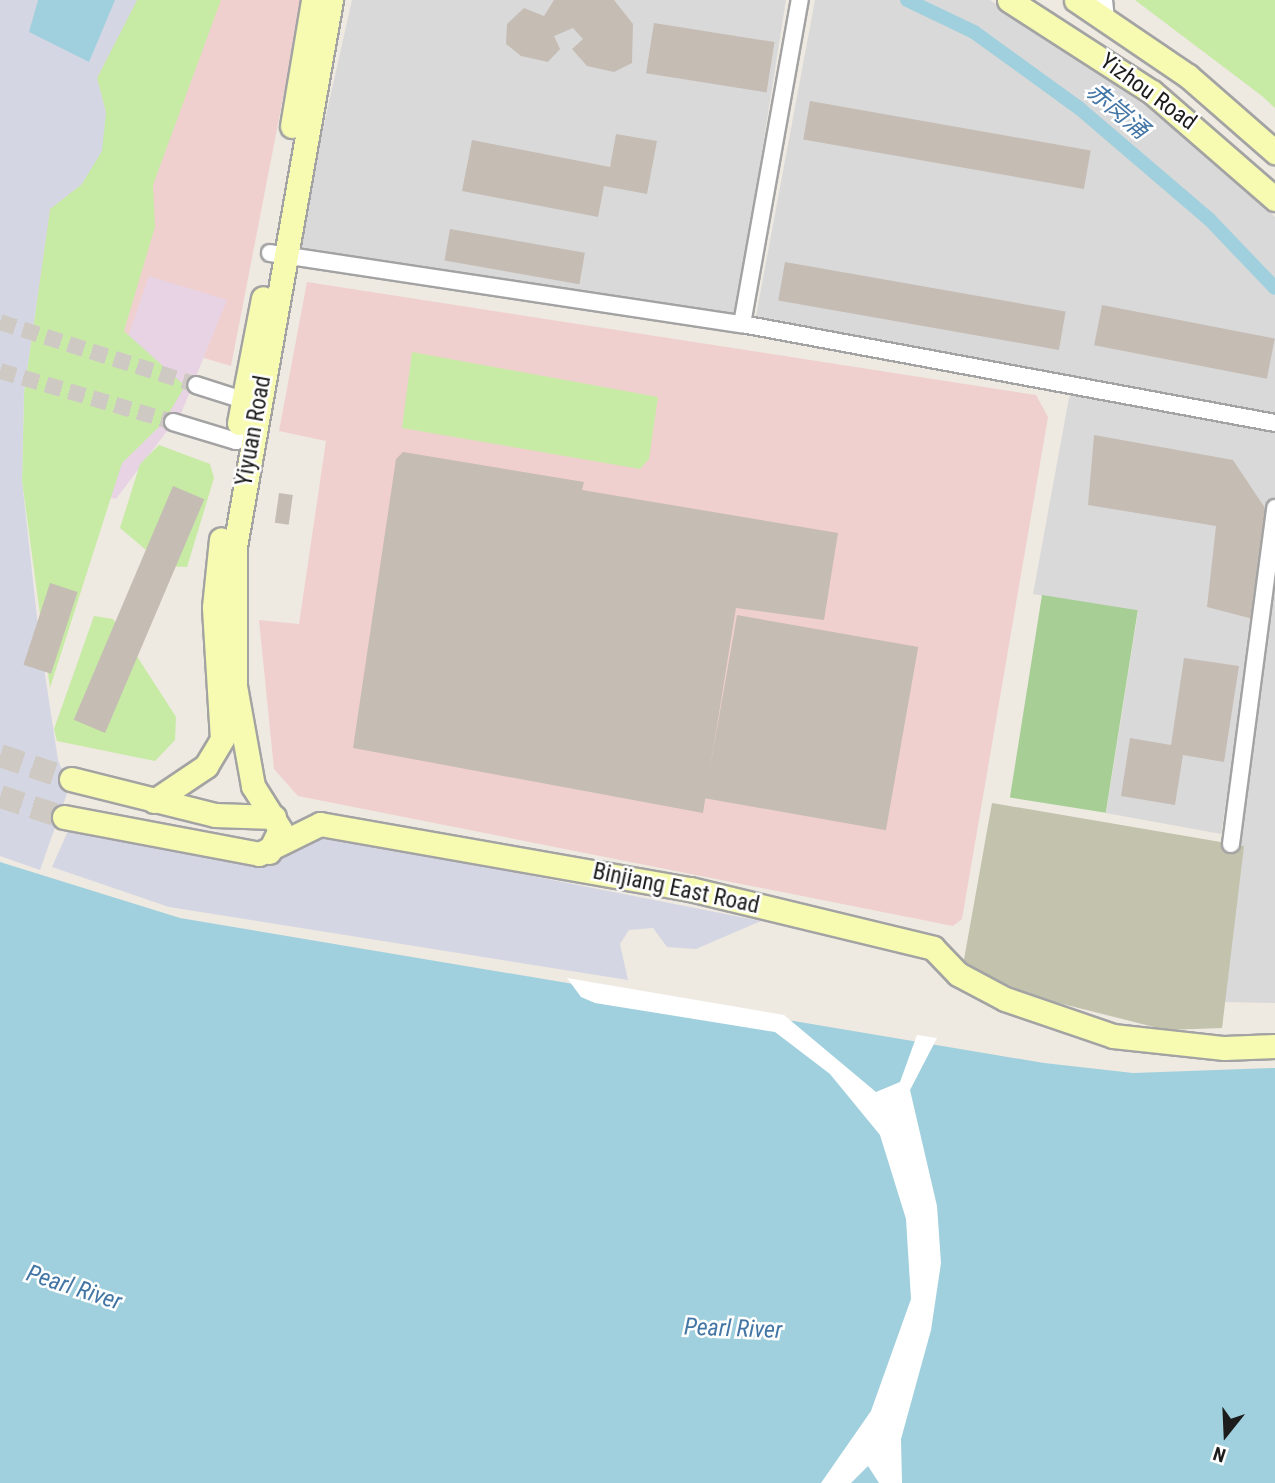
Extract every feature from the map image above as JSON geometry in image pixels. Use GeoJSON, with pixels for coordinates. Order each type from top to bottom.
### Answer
{"type":"FeatureCollection","features":[{"type":"Feature","properties":{"kind":"street","name":"Yiyuan Road"},"geometry":{"type":"LineString","coordinates":[[274,817],[248,768],[232,651],[235,546],[255,422],[313,0]]}},
{"type":"Feature","properties":{"kind":"street","name":"Yiyuan Road"},"geometry":{"type":"LineString","coordinates":[[154,801],[206,766],[222,739],[223,714],[215,607],[236,441],[331,0]]}},
{"type":"Feature","properties":{"kind":"street"},"geometry":{"type":"LineString","coordinates":[[742,324],[800,0]]}},
{"type":"Feature","properties":{"kind":"street","name":"Yizhou Road"},"geometry":{"type":"LineString","coordinates":[[1009,0],[1152,92],[1275,199]]}},
{"type":"Feature","properties":{"kind":"street","name":"Yizhou Road"},"geometry":{"type":"LineString","coordinates":[[1076,0],[1105,9],[1197,82],[1275,152]]}},
{"type":"Feature","properties":{"kind":"street"},"geometry":{"type":"LineString","coordinates":[[277,254],[742,324],[1275,423]]}},
{"type":"Feature","properties":{"kind":"street"},"geometry":{"type":"LineString","coordinates":[[173,422],[236,441],[255,422],[243,400],[196,385]]}},
{"type":"Feature","properties":{"kind":"street"},"geometry":{"type":"LineString","coordinates":[[1231,844],[1275,508]]}},
{"type":"Feature","properties":{"kind":"street"},"geometry":{"type":"LineString","coordinates":[[64,817],[198,846],[269,852],[280,836],[274,817],[215,815],[71,779]]}},
{"type":"Feature","properties":{"kind":"street","name":"Binjiang East Road"},"geometry":{"type":"LineString","coordinates":[[269,852],[320,824],[690,889],[933,948],[958,974],[1005,999],[1113,1036],[1224,1048],[1275,1046]]}},
{"type":"Feature","properties":{"kind":"shaded area"},"geometry":{"type":"Polygon","coordinates":[[[0,0],[302,0],[231,366],[0,298],[0,0]]]}},
{"type":"Feature","properties":{"kind":"shaded area"},"geometry":{"type":"Polygon","coordinates":[[[0,0],[137,0],[97,78],[106,113],[102,151],[82,184],[50,209],[24,392],[22,481],[39,635],[58,760],[69,788],[40,870],[0,856],[0,0]]]}},
{"type":"Feature","properties":{"kind":"shaded area"},"geometry":{"type":"Polygon","coordinates":[[[352,0],[786,0],[736,315],[296,249],[352,0]]]}},
{"type":"Feature","properties":{"kind":"shaded area"},"geometry":{"type":"Polygon","coordinates":[[[815,0],[990,0],[1205,146],[1275,217],[1275,1003],[1221,1002],[1267,637],[1252,632],[1221,834],[1106,813],[1138,612],[1033,594],[1073,376],[756,316],[815,0]]]}},
{"type":"Feature","properties":{"kind":"shaded area"},"geometry":{"type":"Polygon","coordinates":[[[149,276],[227,300],[182,411],[116,499],[76,486],[149,276]]]}},
{"type":"Feature","properties":{"kind":"shaded area"},"geometry":{"type":"Polygon","coordinates":[[[307,282],[1036,395],[1048,417],[962,919],[953,926],[298,796],[274,769],[259,620],[299,624],[326,441],[279,431],[307,282]]]}},
{"type":"Feature","properties":{"kind":"shaded area"},"geometry":{"type":"Polygon","coordinates":[[[992,803],[1244,846],[1222,1028],[1166,1030],[1035,997],[963,965],[992,803]]]}},
{"type":"Feature","properties":{"kind":"shaded area"},"geometry":{"type":"Polygon","coordinates":[[[71,824],[276,859],[323,835],[761,921],[696,949],[667,947],[653,928],[629,930],[620,944],[628,980],[169,907],[52,867],[71,824]]]}},
{"type":"Feature","properties":{"kind":"green space"},"geometry":{"type":"Polygon","coordinates":[[[137,0],[221,0],[153,185],[155,227],[124,331],[185,386],[163,423],[122,463],[50,688],[22,481],[24,392],[50,209],[82,184],[106,113],[97,78],[137,0]]]}},
{"type":"Feature","properties":{"kind":"green space"},"geometry":{"type":"Polygon","coordinates":[[[1135,0],[1275,0],[1275,108],[1262,96],[1135,0]]]}},
{"type":"Feature","properties":{"kind":"green space"},"geometry":{"type":"Polygon","coordinates":[[[412,352],[658,397],[649,459],[640,469],[402,428],[412,352]]]}},
{"type":"Feature","properties":{"kind":"green space"},"geometry":{"type":"Polygon","coordinates":[[[159,445],[210,464],[214,478],[187,567],[165,566],[120,528],[140,464],[159,445]]]}},
{"type":"Feature","properties":{"kind":"green space"},"geometry":{"type":"Polygon","coordinates":[[[1042,595],[1138,610],[1106,813],[1010,797],[1042,595]]]}},
{"type":"Feature","properties":{"kind":"green space"},"geometry":{"type":"Polygon","coordinates":[[[94,616],[113,619],[176,717],[175,740],[155,761],[57,741],[54,729],[94,616]]]}},
{"type":"Feature","properties":{"kind":"water"},"geometry":{"type":"Polygon","coordinates":[[[38,0],[115,0],[89,62],[29,32],[38,0]]]}},
{"type":"Feature","properties":{"kind":"water","name":"Pearl River"},"geometry":{"type":"Polygon","coordinates":[[[0,862],[180,918],[1044,1063],[1133,1073],[1275,1068],[1275,1483],[0,1483],[0,862]]]}},
{"type":"Feature","properties":{"kind":"pier"},"geometry":{"type":"Polygon","coordinates":[[[567,978],[784,1015],[876,1092],[900,1082],[917,1035],[937,1038],[910,1090],[937,1206],[941,1263],[931,1330],[901,1439],[902,1483],[879,1483],[868,1466],[851,1483],[821,1483],[871,1411],[911,1299],[906,1219],[880,1135],[830,1074],[775,1032],[595,1003],[581,997],[567,978]]]}},
{"type":"Feature","properties":{"kind":"building"},"geometry":{"type":"Polygon","coordinates":[[[554,0],[614,0],[633,24],[632,63],[614,72],[587,66],[572,49],[583,39],[573,28],[554,36],[560,49],[548,62],[521,56],[506,44],[507,24],[524,8],[544,16],[554,0]]]}},
{"type":"Feature","properties":{"kind":"building"},"geometry":{"type":"Polygon","coordinates":[[[654,23],[774,42],[767,92],[646,73],[654,23]]]}},
{"type":"Feature","properties":{"kind":"building"},"geometry":{"type":"Polygon","coordinates":[[[810,101],[1091,150],[1084,189],[803,139],[810,101]]]}},
{"type":"Feature","properties":{"kind":"building"},"geometry":{"type":"Polygon","coordinates":[[[616,134],[657,141],[647,194],[604,186],[598,217],[462,191],[472,140],[610,167],[616,134]]]}},
{"type":"Feature","properties":{"kind":"building"},"geometry":{"type":"Polygon","coordinates":[[[450,229],[585,253],[579,284],[444,261],[450,229]]]}},
{"type":"Feature","properties":{"kind":"building"},"geometry":{"type":"Polygon","coordinates":[[[785,262],[1066,311],[1059,350],[778,300],[785,262]]]}},
{"type":"Feature","properties":{"kind":"building"},"geometry":{"type":"Polygon","coordinates":[[[1102,305],[1275,339],[1267,379],[1094,345],[1102,305]]]}},
{"type":"Feature","properties":{"kind":"building"},"geometry":{"type":"Polygon","coordinates":[[[1094,435],[1233,460],[1267,511],[1253,619],[1207,607],[1216,526],[1088,505],[1094,435]]]}},
{"type":"Feature","properties":{"kind":"building"},"geometry":{"type":"Polygon","coordinates":[[[403,452],[584,482],[582,490],[838,533],[824,620],[736,608],[703,813],[353,748],[396,459],[403,452]]]}},
{"type":"Feature","properties":{"kind":"building"},"geometry":{"type":"Polygon","coordinates":[[[173,486],[204,499],[105,733],[74,720],[173,486]]]}},
{"type":"Feature","properties":{"kind":"building"},"geometry":{"type":"Polygon","coordinates":[[[279,493],[293,495],[289,525],[275,523],[279,493]]]}},
{"type":"Feature","properties":{"kind":"building"},"geometry":{"type":"Polygon","coordinates":[[[50,583],[78,592],[51,674],[23,665],[50,583]]]}},
{"type":"Feature","properties":{"kind":"building"},"geometry":{"type":"Polygon","coordinates":[[[737,615],[918,647],[886,830],[705,798],[737,615]]]}},
{"type":"Feature","properties":{"kind":"building"},"geometry":{"type":"Polygon","coordinates":[[[1184,658],[1239,666],[1224,762],[1183,755],[1175,805],[1121,796],[1130,738],[1171,745],[1184,658]]]}},
{"type":"Feature","properties":{"kind":"waterway","name":"赤岗涌"},"geometry":{"type":"LineString","coordinates":[[907,0],[974,32],[1079,108],[1209,219],[1275,288]]}},
{"type":"Feature","properties":{"kind":"tunnel"},"geometry":{"type":"LineString","coordinates":[[0,322],[196,385]]}},
{"type":"Feature","properties":{"kind":"tunnel"},"geometry":{"type":"LineString","coordinates":[[0,371],[173,422]]}},
{"type":"Feature","properties":{"kind":"tunnel"},"geometry":{"type":"LineString","coordinates":[[0,755],[71,779]]}},
{"type":"Feature","properties":{"kind":"tunnel"},"geometry":{"type":"LineString","coordinates":[[0,796],[64,817]]}}]}
